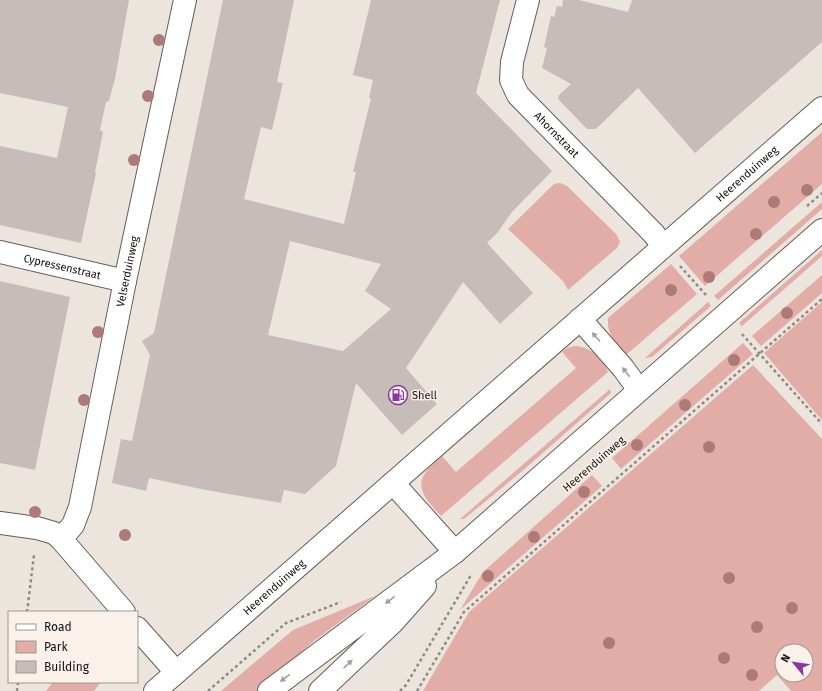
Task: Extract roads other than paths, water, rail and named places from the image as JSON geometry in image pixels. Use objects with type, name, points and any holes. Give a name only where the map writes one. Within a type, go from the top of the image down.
[{"type":"street","name":"Velserduinweg","points":[[61,540],[73,525],[80,507],[125,281],[185,0]]},
{"type":"street","name":"Ahornstraat","points":[[528,0],[512,62],[511,80],[518,95],[654,234],[663,246]]},
{"type":"street","name":"Heerenduinweg","points":[[155,691],[822,108]]},
{"type":"street","points":[[269,691],[455,552],[723,315],[822,230]]},
{"type":"street","name":"Cypressenstraat","points":[[0,252],[125,281]]},
{"type":"street","points":[[580,319],[639,390]]},
{"type":"street","points":[[393,483],[455,552]]},
{"type":"street","points":[[0,523],[37,528],[54,533],[123,611]]},
{"type":"street","points":[[320,691],[393,622],[455,552]]},
{"type":"street","points":[[138,629],[176,672]]},
{"type":"place","name":"Shell","points":[[398,395]]}]
